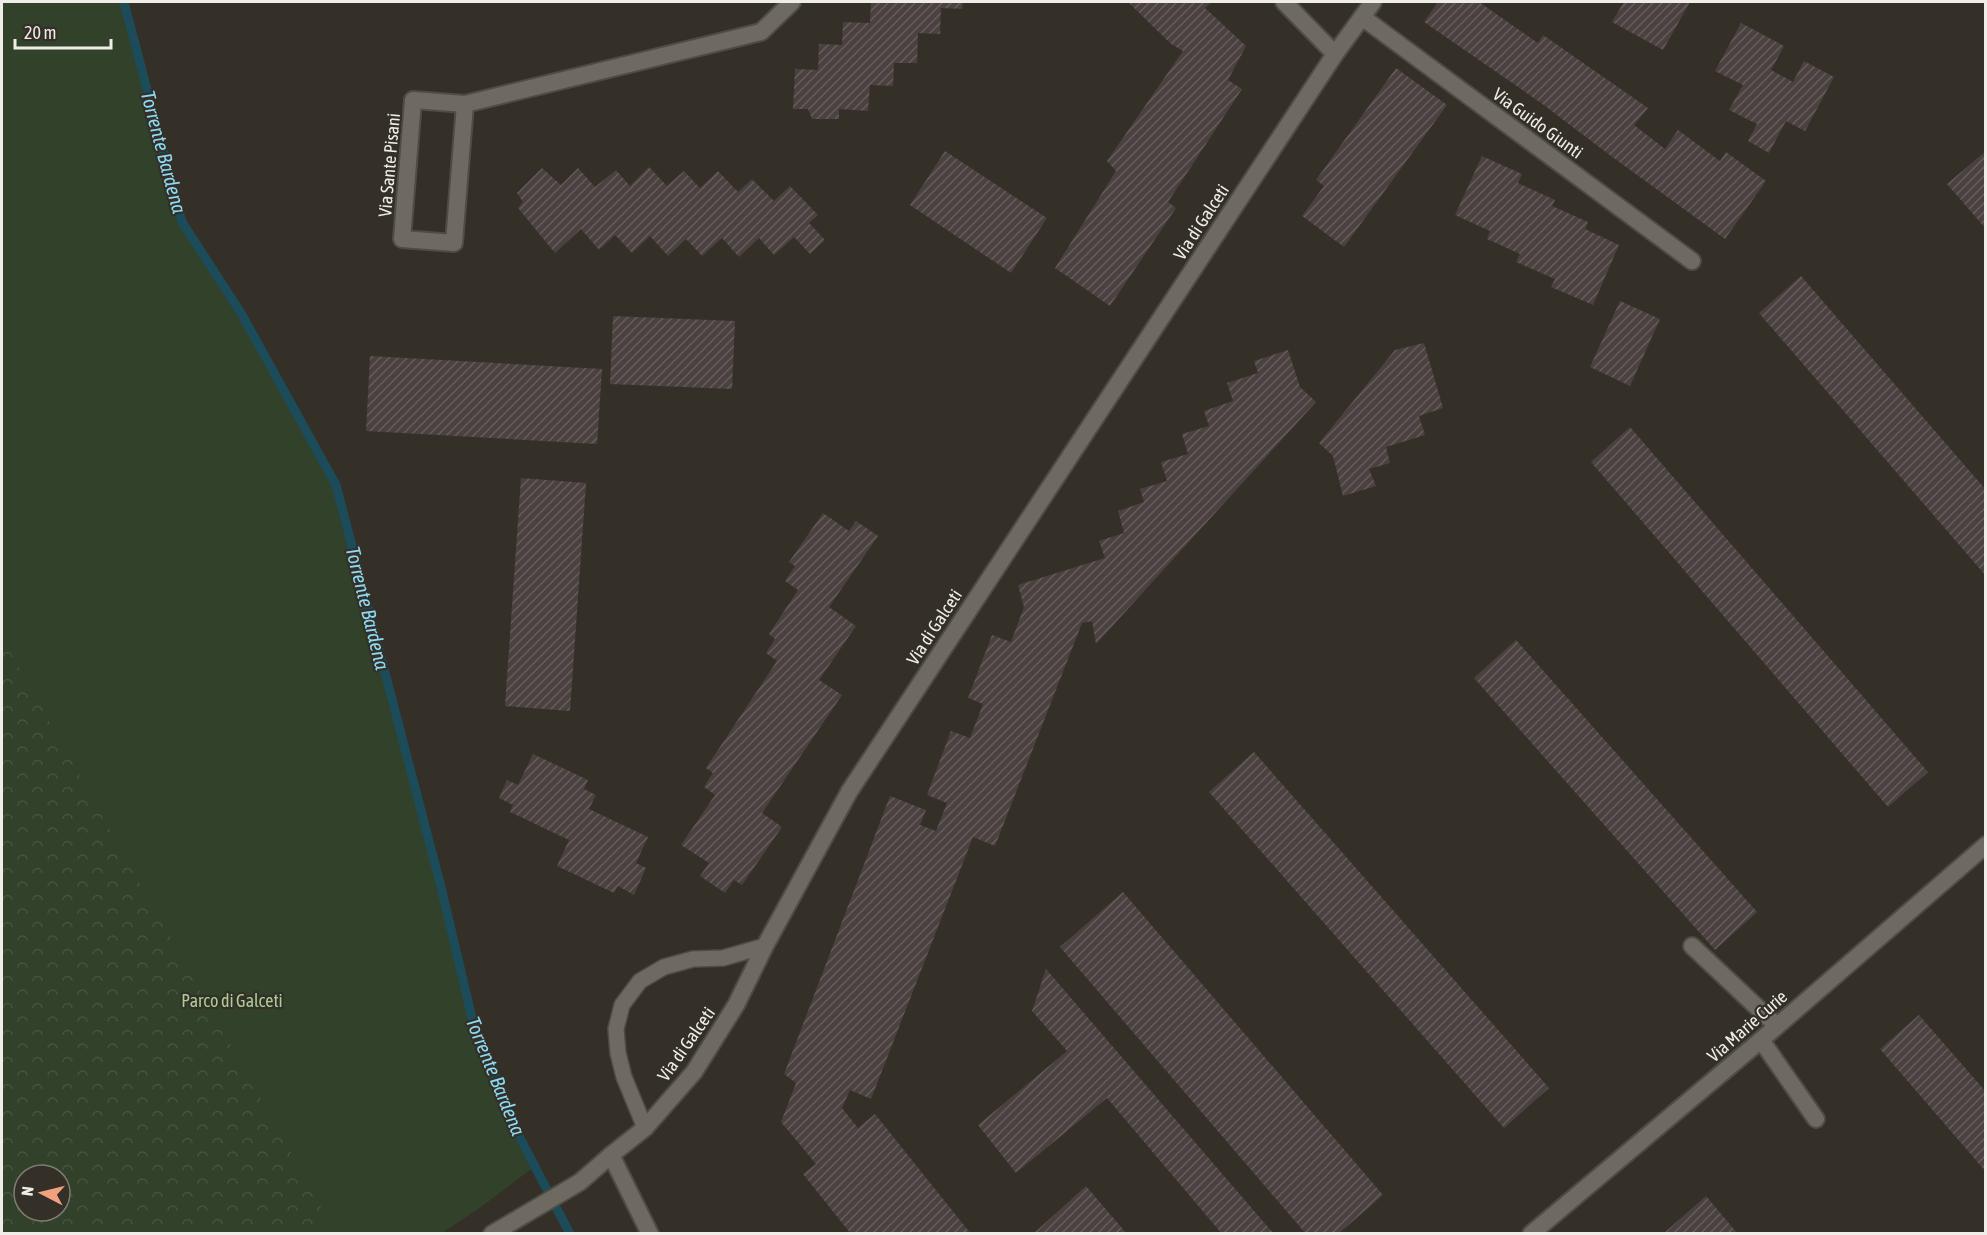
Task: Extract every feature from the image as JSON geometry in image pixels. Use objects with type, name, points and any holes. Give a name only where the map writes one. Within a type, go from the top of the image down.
[{"type":"street","name":"Via Sante Pisani","points":[[465,104],[454,243],[402,239],[413,100],[465,104],[761,32],[792,2]]},
{"type":"street","points":[[1284,2],[1335,54]]},
{"type":"street","name":"Via di Galceti","points":[[492,1233],[580,1182],[645,1128],[694,1071],[736,1005],[765,946],[849,792],[1335,54],[1373,2]]},
{"type":"street","name":"Via Guido Giunti","points":[[1362,17],[1692,261]]},
{"type":"street","name":"Via Marie Curie","points":[[1531,1233],[1761,1040],[1986,845]]},
{"type":"street","points":[[1692,946],[1777,1026]]},
{"type":"street","points":[[1761,1040],[1816,1119]]},
{"type":"street","points":[[611,1155],[650,1233]]},
{"type":"lane","points":[[645,1128],[624,1077],[618,1053],[616,1029],[622,1005],[640,981],[664,967],[693,959],[723,958],[765,946]]},
{"type":"green space","name":"Parco di Galceti","points":[[2,2],[124,2],[182,222],[241,313],[336,485],[441,887],[472,1018],[518,1134],[534,1167],[442,1233],[54,1233],[57,1223],[72,1223],[72,1163],[17,1163],[2,1135]]},
{"type":"green space","points":[[2,637],[336,1233],[2,1233]]},
{"type":"building","points":[[871,2],[963,2],[962,9],[941,8],[940,34],[918,33],[917,63],[894,63],[893,86],[870,85],[868,111],[839,109],[839,119],[812,119],[808,109],[793,109],[795,69],[818,70],[819,44],[842,45],[843,22],[870,23]]},
{"type":"building","points":[[1128,2],[1212,2],[1205,8],[1246,46],[1228,80],[1242,89],[1168,202],[1176,208],[1110,306],[1055,268],[1116,171],[1107,161],[1183,51],[1171,44]]},
{"type":"building","points":[[1438,2],[1479,2],[1538,43],[1543,35],[1648,108],[1634,125],[1665,149],[1678,130],[1720,161],[1726,152],[1766,181],[1725,239],[1541,103],[1424,22]]},
{"type":"building","points":[[1624,2],[1690,2],[1663,50],[1612,22]]},
{"type":"building","points":[[1741,23],[1784,46],[1771,70],[1793,82],[1804,61],[1834,77],[1805,131],[1786,121],[1769,153],[1748,141],[1757,124],[1729,110],[1743,85],[1715,71]]},
{"type":"building","points":[[1396,68],[1447,105],[1344,247],[1302,216],[1324,186],[1316,180]]},
{"type":"building","points":[[945,151],[1047,218],[1011,273],[910,205]]},
{"type":"building","points":[[1986,151],[1986,229],[1947,184]]},
{"type":"building","points":[[1482,156],[1522,174],[1518,183],[1555,200],[1552,206],[1588,222],[1585,229],[1619,245],[1593,305],[1551,287],[1555,279],[1516,262],[1520,254],[1487,239],[1490,231],[1455,215]]},
{"type":"building","points":[[649,167],[667,186],[684,171],[700,188],[718,171],[738,192],[752,179],[774,201],[790,186],[818,215],[809,223],[825,240],[810,254],[794,237],[774,255],[759,238],[739,257],[722,238],[702,256],[686,239],[668,256],[650,236],[632,253],[615,235],[599,250],[581,229],[555,253],[518,208],[523,202],[517,193],[542,168],[561,185],[578,168],[595,187],[616,170],[630,186]]},
{"type":"building","points":[[1801,276],[1986,490],[1986,576],[1759,313]]},
{"type":"building","points":[[1620,301],[1660,319],[1630,386],[1590,367]]},
{"type":"building","points":[[613,316],[735,321],[732,389],[610,384]]},
{"type":"building","points":[[1424,343],[1443,408],[1419,416],[1425,435],[1386,447],[1390,463],[1369,469],[1376,486],[1343,496],[1333,456],[1319,443],[1395,350]]},
{"type":"building","points":[[1288,350],[1300,387],[1316,402],[1096,644],[1092,621],[1082,623],[995,846],[973,837],[871,1099],[850,1090],[842,1108],[858,1128],[875,1114],[971,1234],[851,1234],[803,1174],[816,1164],[781,1122],[796,1083],[784,1074],[890,796],[926,810],[920,825],[936,831],[947,803],[927,795],[951,731],[970,738],[983,704],[968,698],[992,635],[1011,642],[1024,607],[1018,585],[1105,558],[1099,541],[1124,533],[1118,511],[1144,502],[1140,489],[1167,481],[1161,462],[1188,454],[1182,434],[1209,426],[1204,411],[1233,401],[1227,383],[1258,373],[1254,361]]},
{"type":"building","points":[[370,356],[602,369],[597,444],[366,431]]},
{"type":"building","points":[[1630,427],[1928,772],[1888,807],[1591,462]]},
{"type":"building","points":[[521,478],[586,483],[570,711],[505,706]]},
{"type":"building","points":[[823,513],[849,531],[856,521],[878,536],[829,607],[856,626],[819,680],[842,695],[762,813],[782,827],[742,885],[734,880],[725,893],[700,876],[709,863],[681,845],[715,795],[704,787],[713,773],[706,768],[777,661],[766,653],[775,639],[769,634],[798,590],[785,581],[795,566],[789,562]]},
{"type":"building","points":[[1516,640],[1757,912],[1715,950],[1474,678]]},
{"type":"building","points":[[1254,752],[1549,1088],[1504,1128],[1209,792]]},
{"type":"building","points":[[533,754],[588,780],[584,789],[596,795],[589,809],[648,837],[636,863],[646,868],[634,895],[618,886],[614,893],[557,866],[569,840],[510,812],[513,805],[499,798],[507,780],[518,785]]},
{"type":"building","points":[[1123,892],[1383,1195],[1338,1234],[1306,1234],[1060,947]]},
{"type":"building","points":[[1046,969],[1274,1234],[1222,1234],[1107,1098],[1016,1173],[978,1125],[1067,1051],[1032,1011]]},
{"type":"building","points":[[1919,1015],[1986,1092],[1986,1172],[1880,1049]]},
{"type":"building","points":[[1086,1186],[1127,1234],[1033,1234]]},
{"type":"building","points":[[1706,1196],[1738,1234],[1663,1234]]},
{"type":"waterway","name":"Torrente Bardena","points":[[124,2],[182,222],[241,313],[336,485],[441,887],[472,1018],[518,1134],[570,1234]]}]
